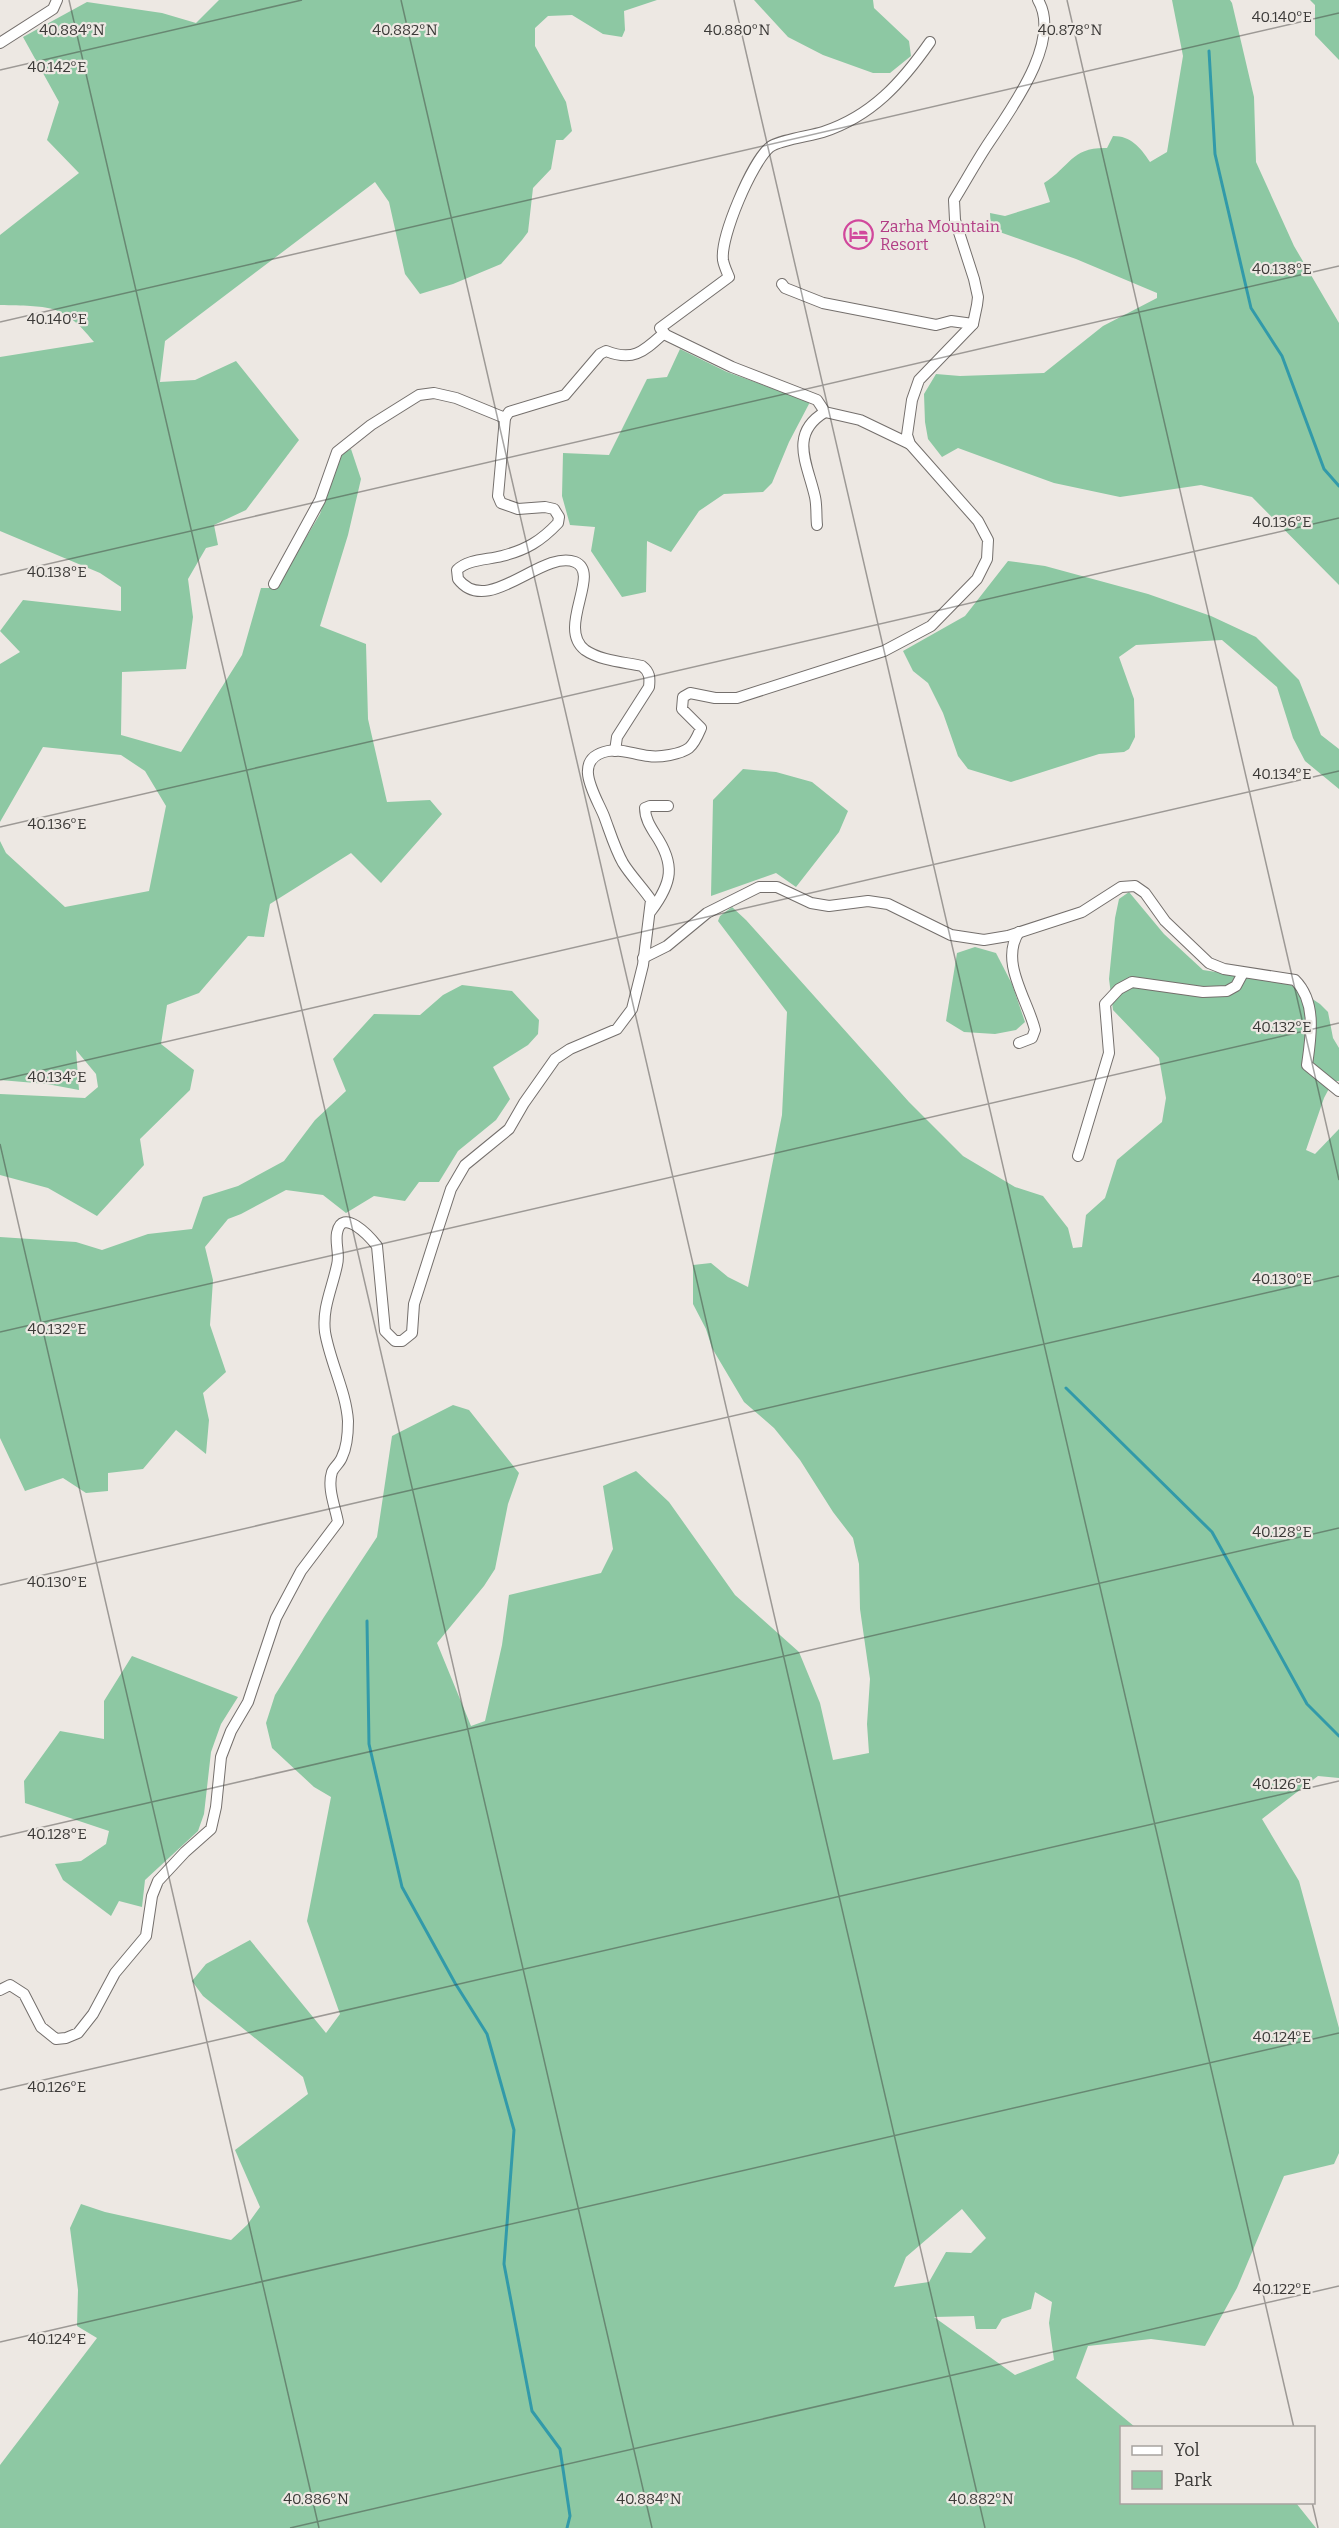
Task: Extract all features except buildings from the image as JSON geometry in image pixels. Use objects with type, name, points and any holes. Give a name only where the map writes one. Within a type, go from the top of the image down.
[{"type":"street","points":[[0,43],[53,9],[57,0]]},
{"type":"street","points":[[909,444],[907,435],[912,400],[919,380],[973,324],[978,297],[955,220],[954,200],[1027,83],[1041,46],[1045,21],[1038,0]]},
{"type":"street","points":[[825,412],[817,400],[732,367],[664,333],[660,328],[729,277],[723,259],[725,241],[748,177],[772,145],[825,131],[869,109],[896,87],[930,42]]},
{"type":"street","points":[[782,284],[785,288],[824,303],[936,325],[951,321],[973,324]]},
{"type":"street","points":[[615,751],[617,737],[649,687],[650,677],[647,669],[642,666],[604,659],[584,649],[576,633],[575,615],[586,576],[582,567],[575,562],[563,560],[542,566],[513,584],[490,590],[468,588],[458,579],[457,570],[463,564],[504,556],[540,541],[558,523],[559,517],[554,509],[518,508],[501,503],[498,496],[505,418],[509,412],[565,395],[600,354],[606,351],[622,357],[634,355],[647,348],[664,333]]},
{"type":"street","points":[[274,584],[320,500],[337,452],[371,425],[419,395],[434,393],[456,398],[505,418]]},
{"type":"street","points":[[0,1990],[10,1985],[24,1994],[41,2027],[56,2039],[78,2033],[93,2014],[116,1973],[146,1936],[152,1896],[158,1881],[185,1852],[212,1829],[221,1757],[231,1731],[249,1702],[276,1618],[301,1571],[338,1522],[330,1485],[333,1471],[343,1456],[348,1434],[348,1418],[326,1335],[324,1311],[337,1265],[337,1233],[340,1226],[347,1222],[354,1223],[377,1246],[385,1331],[395,1341],[402,1341],[412,1333],[414,1304],[451,1190],[465,1165],[509,1129],[555,1059],[570,1049],[617,1029],[632,1009],[644,958],[651,900],[624,864],[602,810],[593,796],[587,775],[589,765],[599,754],[615,751],[651,757],[689,748],[698,737],[701,728],[682,709],[683,697],[690,693],[715,698],[737,698],[884,651],[931,626],[977,579],[987,558],[988,540],[978,521],[909,444],[860,420],[825,412],[814,418],[802,446],[816,499],[817,525]]},
{"type":"street","points":[[651,912],[668,885],[669,862],[645,815],[645,808],[668,807]]},
{"type":"street","points":[[644,958],[667,946],[707,913],[759,886],[777,887],[811,903],[829,906],[868,901],[888,904],[951,935],[984,940],[1019,932],[1082,912],[1121,887],[1135,886],[1145,893],[1165,921],[1209,963],[1243,973],[1295,980],[1303,988],[1307,999],[1312,1036],[1307,1065],[1339,1091]]},
{"type":"street","points":[[1019,932],[1012,942],[1011,958],[1035,1030],[1032,1038],[1019,1044]]},
{"type":"street","points":[[1078,1156],[1109,1053],[1105,1004],[1119,989],[1132,982],[1203,992],[1227,991],[1236,986],[1243,973]]},
{"type":"green space","points":[[219,0],[657,0],[624,11],[625,30],[622,37],[603,34],[572,15],[548,16],[535,28],[535,46],[566,102],[572,131],[563,140],[556,140],[551,169],[533,188],[528,232],[501,264],[453,284],[420,294],[405,274],[389,202],[375,182],[165,341],[160,382],[195,380],[236,361],[299,440],[246,510],[214,525],[218,545],[206,548],[188,579],[193,617],[186,669],[122,672],[121,735],[181,752],[242,655],[261,588],[276,588],[320,514],[340,455],[351,449],[361,479],[348,535],[320,626],[366,644],[368,719],[387,802],[430,800],[442,814],[381,883],[351,853],[270,904],[264,937],[248,936],[199,993],[167,1005],[161,1044],[194,1070],[190,1090],[140,1139],[144,1165],[97,1216],[48,1188],[0,1175],[0,1094],[85,1098],[98,1087],[96,1074],[76,1050],[79,1090],[47,1084],[0,1080],[0,841],[6,853],[65,907],[149,891],[166,806],[145,771],[121,755],[43,747],[0,822],[0,664],[20,652],[0,631],[23,600],[121,611],[121,587],[100,573],[0,531],[0,357],[94,342],[73,320],[53,309],[0,305],[0,235],[79,173],[47,140],[59,102],[23,37],[87,2],[162,13],[196,23]]},
{"type":"green space","points":[[754,0],[873,0],[874,8],[909,41],[911,56],[890,73],[873,73],[823,55],[788,37]]},
{"type":"green space","points":[[1172,0],[1230,0],[1232,3],[1254,97],[1256,162],[1294,246],[1339,323],[1339,585],[1252,497],[1201,485],[1120,497],[1054,483],[958,448],[942,457],[928,439],[924,394],[936,374],[960,376],[1044,373],[1103,326],[1157,298],[1157,293],[1076,259],[991,229],[990,213],[1005,216],[1050,202],[1044,183],[1078,154],[1107,148],[1113,136],[1130,140],[1150,162],[1167,152],[1183,56]]},
{"type":"green space","points":[[1310,0],[1339,0],[1339,60],[1315,35],[1315,5]]},
{"type":"green space","points":[[680,349],[727,372],[810,402],[789,442],[772,483],[763,492],[724,494],[699,511],[671,552],[647,541],[646,592],[622,597],[591,551],[595,527],[570,525],[562,496],[563,453],[609,455],[647,379],[667,377]]},
{"type":"green space","points":[[1008,561],[1045,566],[1148,594],[1211,616],[1256,637],[1299,680],[1321,735],[1339,749],[1339,789],[1305,761],[1293,738],[1277,687],[1222,640],[1136,645],[1119,657],[1134,699],[1135,737],[1129,749],[1124,752],[1099,754],[1011,782],[968,769],[958,756],[943,713],[928,683],[913,671],[903,651],[965,616]]},
{"type":"green space","points":[[743,769],[776,772],[812,782],[848,811],[839,832],[796,887],[776,873],[711,896],[713,800]]},
{"type":"green space","points":[[1129,892],[1164,934],[1203,970],[1288,983],[1328,1012],[1333,1038],[1339,1048],[1339,1081],[1333,1081],[1324,1098],[1306,1150],[1315,1154],[1339,1129],[1339,1778],[1318,1776],[1262,1819],[1299,1881],[1339,2028],[1339,2153],[1334,2164],[1284,2176],[1237,2288],[1205,2346],[1151,2339],[1088,2346],[1076,2378],[1134,2426],[1120,2426],[1120,2504],[1297,2504],[1316,2528],[0,2528],[0,2465],[97,2338],[77,2326],[78,2290],[70,2228],[81,2204],[105,2212],[231,2240],[247,2225],[260,2207],[235,2150],[308,2094],[303,2077],[203,1996],[192,1981],[206,1964],[250,1940],[326,2033],[340,2014],[307,1921],[331,1797],[314,1787],[272,1748],[266,1723],[275,1695],[377,1537],[392,1436],[453,1405],[469,1410],[519,1473],[508,1504],[495,1569],[484,1586],[437,1643],[471,1726],[485,1721],[502,1645],[509,1595],[601,1573],[613,1549],[603,1486],[636,1471],[669,1502],[735,1595],[799,1652],[820,1703],[833,1760],[869,1753],[867,1724],[870,1679],[860,1609],[859,1564],[853,1538],[833,1512],[800,1460],[774,1428],[744,1402],[712,1348],[706,1329],[693,1304],[693,1265],[711,1263],[728,1277],[748,1287],[782,1115],[787,1012],[718,921],[720,916],[732,907],[746,920],[909,1102],[963,1156],[1015,1187],[1043,1196],[1068,1228],[1073,1248],[1082,1247],[1086,1215],[1105,1198],[1117,1160],[1162,1122],[1166,1098],[1159,1058],[1113,1010],[1109,979],[1119,899]],"holes":[[[962,2209],[986,2238],[971,2253],[946,2252],[929,2282],[894,2287],[906,2257]],[[1035,2292],[1052,2302],[1049,2323],[1054,2360],[1015,2375],[934,2317],[974,2316],[976,2329],[996,2329],[1002,2319],[1031,2309]]]},
{"type":"green space","points":[[975,947],[996,953],[1012,984],[1025,1022],[1016,1030],[995,1034],[964,1032],[946,1021],[957,953]]},
{"type":"green space","points":[[462,985],[512,991],[539,1020],[538,1034],[528,1045],[493,1067],[510,1099],[496,1120],[458,1151],[439,1182],[419,1182],[405,1201],[374,1196],[346,1213],[323,1195],[286,1190],[228,1219],[205,1247],[213,1280],[210,1325],[226,1372],[203,1393],[209,1420],[206,1454],[176,1430],[143,1469],[108,1473],[108,1491],[86,1493],[63,1478],[25,1491],[0,1438],[0,1237],[76,1242],[102,1250],[148,1234],[192,1229],[203,1197],[238,1186],[284,1161],[315,1120],[346,1091],[333,1059],[374,1014],[420,1015],[443,995]]},
{"type":"green space","points":[[132,1656],[238,1697],[221,1724],[211,1752],[204,1814],[198,1831],[145,1880],[142,1907],[119,1901],[111,1916],[63,1880],[55,1864],[81,1861],[106,1844],[109,1831],[25,1803],[24,1781],[60,1731],[104,1739],[104,1701]]},
{"type":"waterway","points":[[1209,51],[1215,154],[1251,308],[1282,356],[1324,469],[1339,486]]},
{"type":"waterway","points":[[1066,1388],[1212,1532],[1307,1704],[1339,1736]]},
{"type":"waterway","points":[[367,1621],[369,1744],[402,1887],[455,1983],[487,2034],[514,2130],[504,2264],[532,2411],[560,2449],[570,2516],[567,2528]]},
{"type":"place","name":"Zarha Mountain Resort","points":[[859,235]]}]
